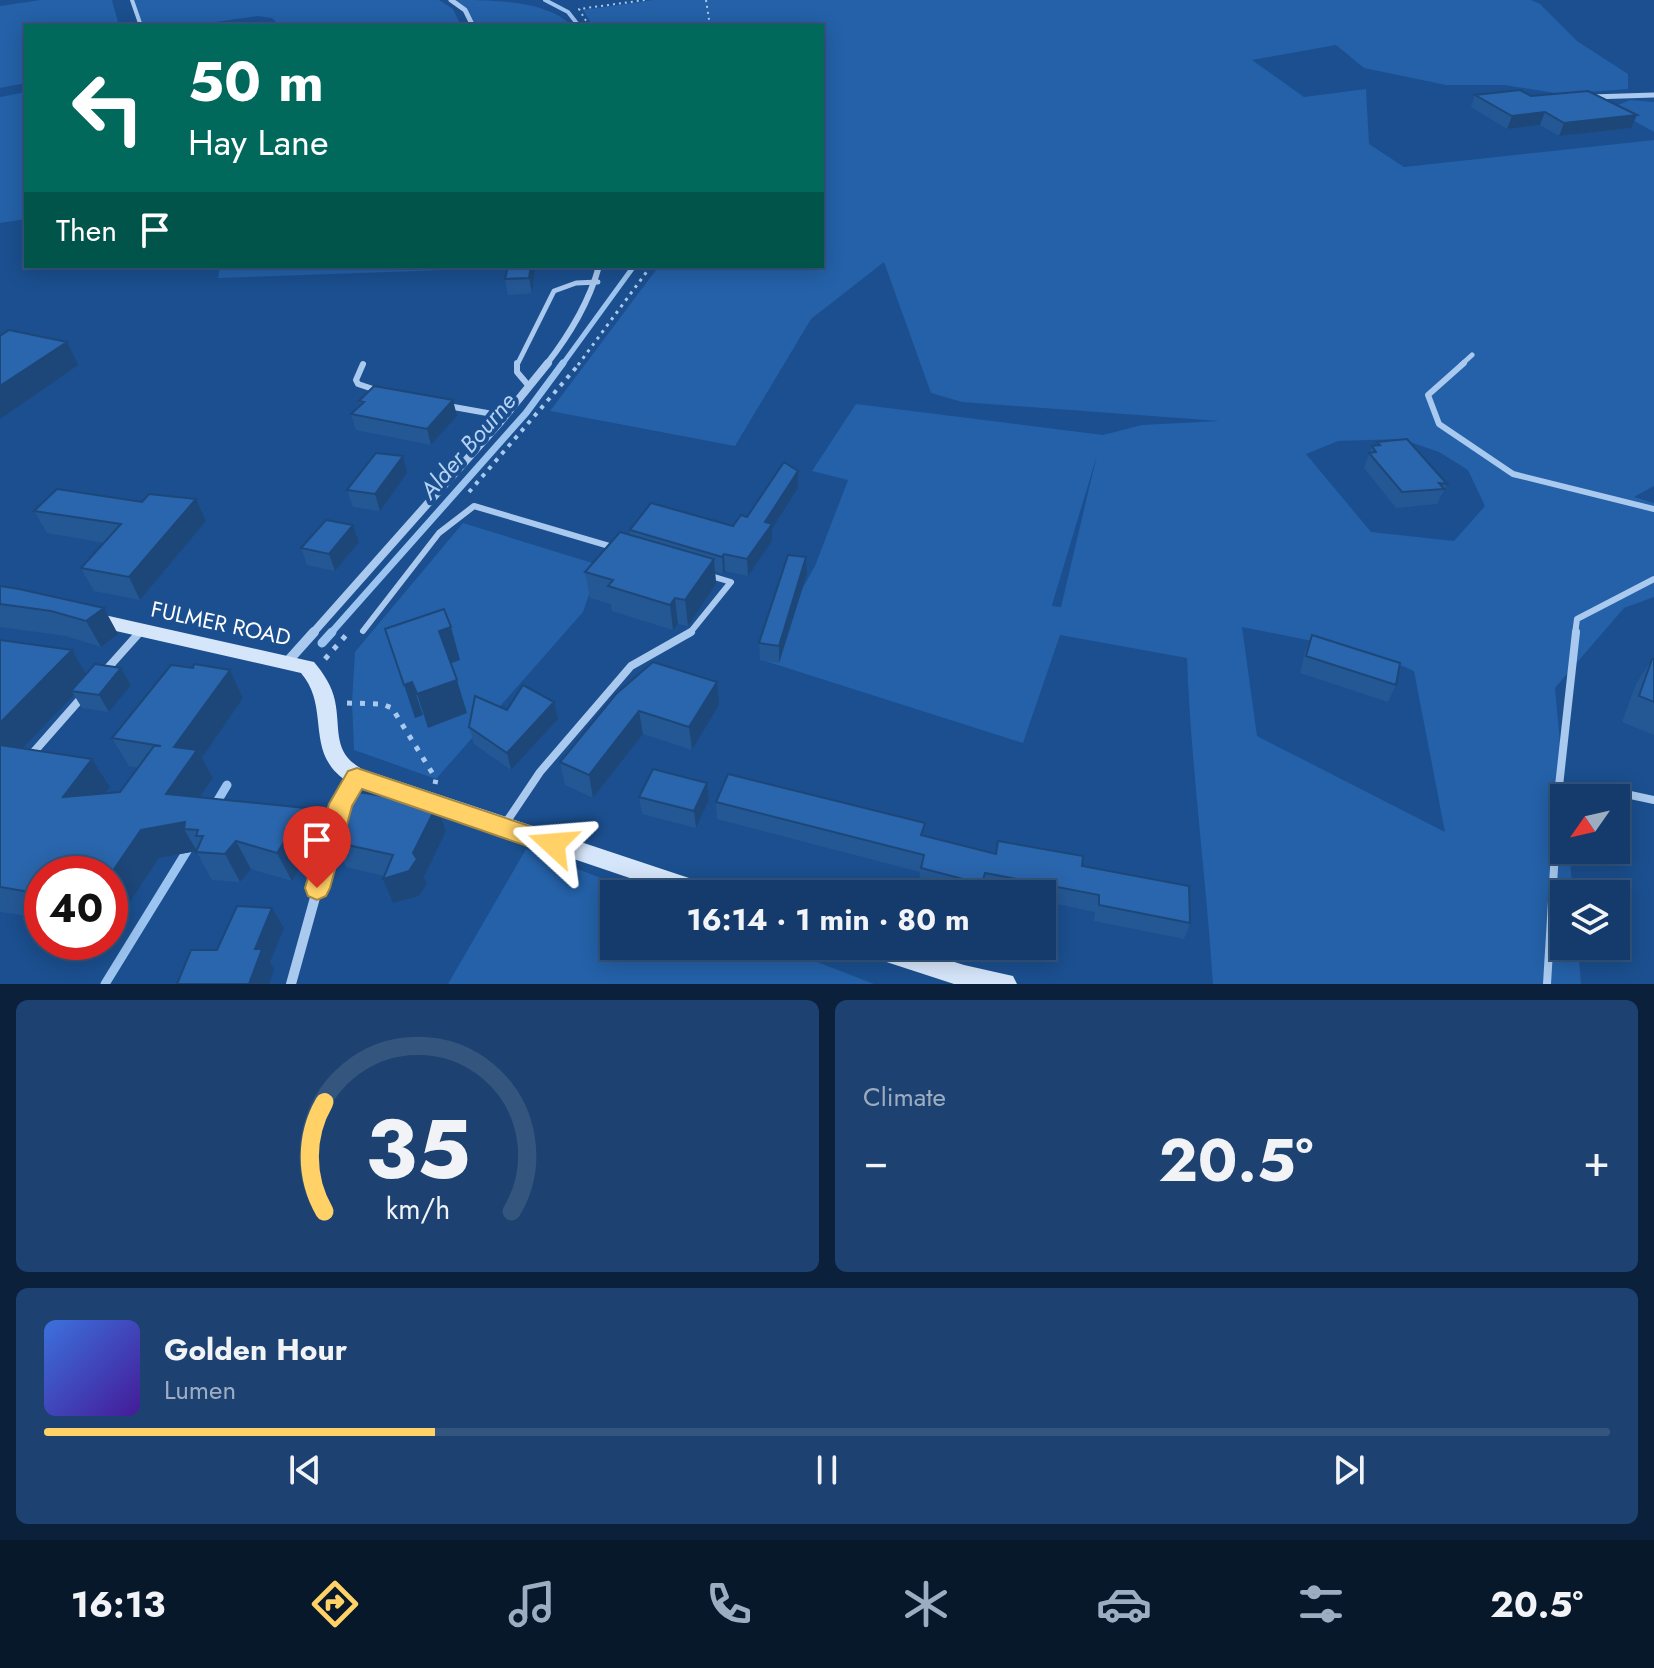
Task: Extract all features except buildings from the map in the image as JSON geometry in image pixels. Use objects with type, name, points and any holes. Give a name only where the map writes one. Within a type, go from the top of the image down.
[{"type":"street","points":[[451,0],[465,10],[472,24]]},
{"type":"street","points":[[1581,97],[1654,95]]},
{"type":"street","points":[[288,661],[504,416],[573,328],[598,282],[599,268]]},
{"type":"street","name":"FULMER ROAD","points":[[70,614],[288,661],[313,673]]},
{"type":"street","points":[[313,673],[325,691],[332,751],[338,764],[357,777],[664,880]]},
{"type":"street","points":[[291,984],[341,804],[357,777]]},
{"type":"street","points":[[914,960],[964,976],[1005,984]]},
{"type":"lane","points":[[132,0],[140,24]]},
{"type":"lane","points":[[528,385],[517,372],[517,361],[554,291],[562,286],[598,282]]},
{"type":"lane","points":[[1472,355],[1428,395],[1439,424],[1513,474],[1654,509]]},
{"type":"lane","points":[[363,364],[356,380],[358,384],[391,394]]},
{"type":"lane","points":[[434,403],[504,416]]},
{"type":"lane","points":[[363,631],[439,533],[474,506],[625,551]]},
{"type":"lane","points":[[503,827],[534,779],[631,666],[687,636],[731,582],[701,573]]},
{"type":"lane","points":[[1559,784],[1577,619],[1654,579]]},
{"type":"lane","points":[[100,677],[141,631]]},
{"type":"lane","points":[[27,759],[89,689]]},
{"type":"lane","points":[[1630,795],[1654,800]]},
{"type":"lane","points":[[1547,984],[1554,864]]},
{"type":"path","points":[[588,24],[579,9],[645,0]]},
{"type":"path","points":[[706,0],[710,24]]},
{"type":"path","points":[[467,494],[584,360],[650,268]]},
{"type":"path","points":[[313,673],[353,627]]},
{"type":"path","points":[[327,706],[352,702],[382,704],[392,708],[436,779],[430,802]]},
{"type":"shaded area","points":[[40,0],[112,0],[118,24],[24,24],[24,83],[0,88],[0,6]]},
{"type":"shaded area","points":[[130,0],[439,0],[453,9],[460,24],[278,24],[272,18],[257,16],[201,24],[143,24]]},
{"type":"shaded area","points":[[452,0],[501,1],[534,6],[570,24],[476,24],[470,14]]},
{"type":"shaded area","points":[[653,0],[1531,0],[1540,4],[1577,41],[1628,74],[1628,89],[1561,94],[1505,85],[1446,85],[1364,68],[1336,45],[1252,60],[1304,97],[1366,89],[1369,144],[1404,167],[1654,140],[1654,486],[1634,497],[1654,503],[1654,597],[1624,608],[1555,688],[1564,784],[1550,784],[1550,864],[1570,864],[1572,880],[1550,880],[1550,960],[1579,960],[1581,984],[1213,984],[1187,658],[1060,635],[1023,743],[762,660],[815,566],[848,480],[812,471],[856,404],[1103,435],[1142,425],[1219,421],[962,402],[931,393],[884,262],[811,319],[735,446],[550,411],[657,268],[824,268],[824,24],[592,24],[583,10]],"holes":[[[1401,439],[1439,452],[1468,470],[1485,506],[1454,541],[1371,532],[1306,454],[1338,441]],[[1097,455],[1061,607],[1052,606]],[[1242,627],[1372,653],[1414,671],[1445,832],[1257,736]]]},
{"type":"shaded area","points":[[24,92],[24,219],[0,223],[0,97]]},
{"type":"shaded area","points":[[1630,100],[1654,102],[1654,132],[1611,108]]},
{"type":"shaded area","points":[[220,268],[504,268],[218,278]]},
{"type":"shaded area","points":[[463,523],[599,565],[583,612],[436,779],[354,750],[352,702],[355,652]]},
{"type":"shaded area","points":[[526,849],[606,880],[600,880],[600,960],[812,960],[874,984],[448,984]]},
{"type":"waterway","name":"Alder Bourne","points":[[545,0],[568,12],[577,24]]},
{"type":"waterway","name":"Alder Bourne","points":[[562,365],[633,268]]},
{"type":"waterway","name":"Alder Bourne","points":[[330,634],[526,413],[563,363]]},
{"type":"waterway","name":"Alder Bourne","points":[[322,643],[332,632]]},
{"type":"waterway","name":"Alder Bourne","points":[[215,805],[227,785]]},
{"type":"waterway","name":"Alder Bourne","points":[[105,984],[190,846]]},
{"type":"route","points":[[317,888],[341,804],[357,777],[553,844]]}]
